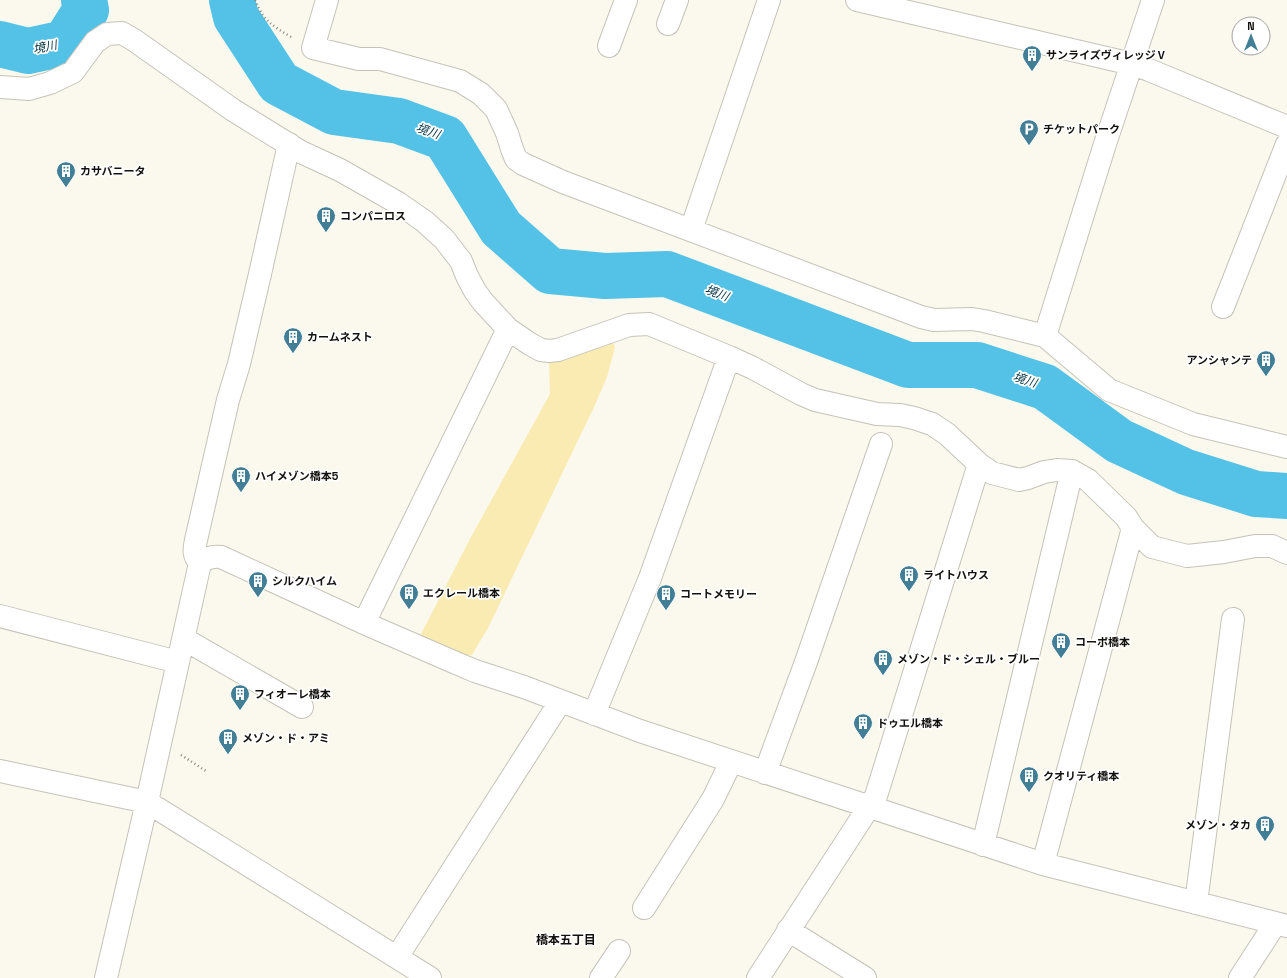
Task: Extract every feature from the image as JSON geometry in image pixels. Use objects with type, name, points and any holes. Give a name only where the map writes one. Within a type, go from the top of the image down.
[{"type":"street","points":[[327,0],[313,48],[359,59],[380,59],[460,81],[481,94],[496,109],[507,133],[516,159],[523,164],[563,182],[920,317],[934,320],[972,319],[1045,336],[1109,390],[1193,424],[1287,446]]},
{"type":"street","points":[[610,46],[626,0]]},
{"type":"street","points":[[668,24],[677,0]]},
{"type":"street","points":[[691,230],[769,0]]},
{"type":"street","points":[[857,0],[1132,64],[1287,127]]},
{"type":"street","points":[[1045,336],[1153,0]]},
{"type":"street","points":[[0,86],[29,89],[50,84],[73,72],[95,42],[107,34],[122,34],[134,40],[233,110],[301,152],[340,170],[405,208],[424,221],[444,239],[461,260],[475,292],[483,302],[508,329],[541,350],[558,350],[629,325],[649,324],[729,357],[815,400],[877,414],[900,415],[932,424],[947,434],[979,464],[992,473],[1019,480],[1044,472],[1057,470],[1072,471],[1088,480],[1126,517],[1133,528],[1152,547],[1187,556],[1261,546],[1272,546],[1287,553]]},
{"type":"street","points":[[200,563],[196,558],[194,551],[196,540],[228,400],[239,364],[289,144]]},
{"type":"street","points":[[1223,307],[1287,144]]},
{"type":"street","points":[[364,623],[508,329]]},
{"type":"street","points":[[594,714],[650,578],[729,357]]},
{"type":"street","points":[[765,773],[881,444]]},
{"type":"street","points":[[758,978],[876,796],[979,464]]},
{"type":"street","points":[[983,845],[1072,471]]},
{"type":"street","points":[[1043,864],[1133,528]]},
{"type":"street","points":[[106,978],[200,563],[206,558],[213,556],[221,557],[364,623],[474,671],[524,687],[560,702],[640,731],[1043,864],[1281,925],[1240,978]]},
{"type":"street","points":[[0,616],[178,662]]},
{"type":"street","points":[[1196,903],[1233,618]]},
{"type":"street","points":[[184,639],[302,707]]},
{"type":"street","points":[[397,957],[560,702]]},
{"type":"street","points":[[644,908],[713,799],[731,762]]},
{"type":"street","points":[[0,771],[147,802],[430,978]]},
{"type":"street","points":[[788,930],[865,978]]},
{"type":"street","points":[[601,978],[619,951]]},
{"type":"path","points":[[255,0],[259,10],[268,22],[296,40],[313,48]]},
{"type":"path","points":[[192,762],[206,771]]},
{"type":"shaded area","points":[[611,338],[615,347],[607,377],[594,407],[488,628],[472,655],[462,656],[419,638],[471,537],[550,394],[549,362]]},
{"type":"waterway","name":"境川","points":[[0,44],[28,51],[65,43],[86,10],[84,0]]},
{"type":"waterway","name":"境川","points":[[232,0],[236,17],[279,83],[334,112],[399,121],[445,138],[501,228],[550,271],[605,276],[667,274],[908,365],[977,365],[1045,387],[1119,441],[1186,472],[1256,494],[1287,496]]},
{"type":"place","name":"サンライズヴィレッジⅤ","points":[[1032,72]]},
{"type":"place","name":"チケットパーク","points":[[1029,146]]},
{"type":"place","name":"カサバニータ","points":[[66,188]]},
{"type":"place","name":"コンパニロス","points":[[326,233]]},
{"type":"place","name":"カームネスト","points":[[293,354]]},
{"type":"place","name":"アンシャンテ","points":[[1266,377]]},
{"type":"place","name":"ハイメゾン橋本5","points":[[241,493]]},
{"type":"place","name":"ライトハウス","points":[[909,592]]},
{"type":"place","name":"シルクハイム","points":[[258,598]]},
{"type":"place","name":"エクレール橋本","points":[[409,610]]},
{"type":"place","name":"コートメモリー","points":[[666,611]]},
{"type":"place","name":"コーポ橋本","points":[[1061,659]]},
{"type":"place","name":"メゾン・ド・シェル・ブルー","points":[[883,676]]},
{"type":"place","name":"フィオーレ橋本","points":[[240,711]]},
{"type":"place","name":"ドゥエル橋本","points":[[863,740]]},
{"type":"place","name":"メゾン・ド・アミ","points":[[228,755]]},
{"type":"place","name":"クオリティ橋本","points":[[1029,793]]},
{"type":"place","name":"メゾン・タカ","points":[[1265,842]]},
{"type":"district","name":"橋本五丁目","points":[[566,940]]}]
